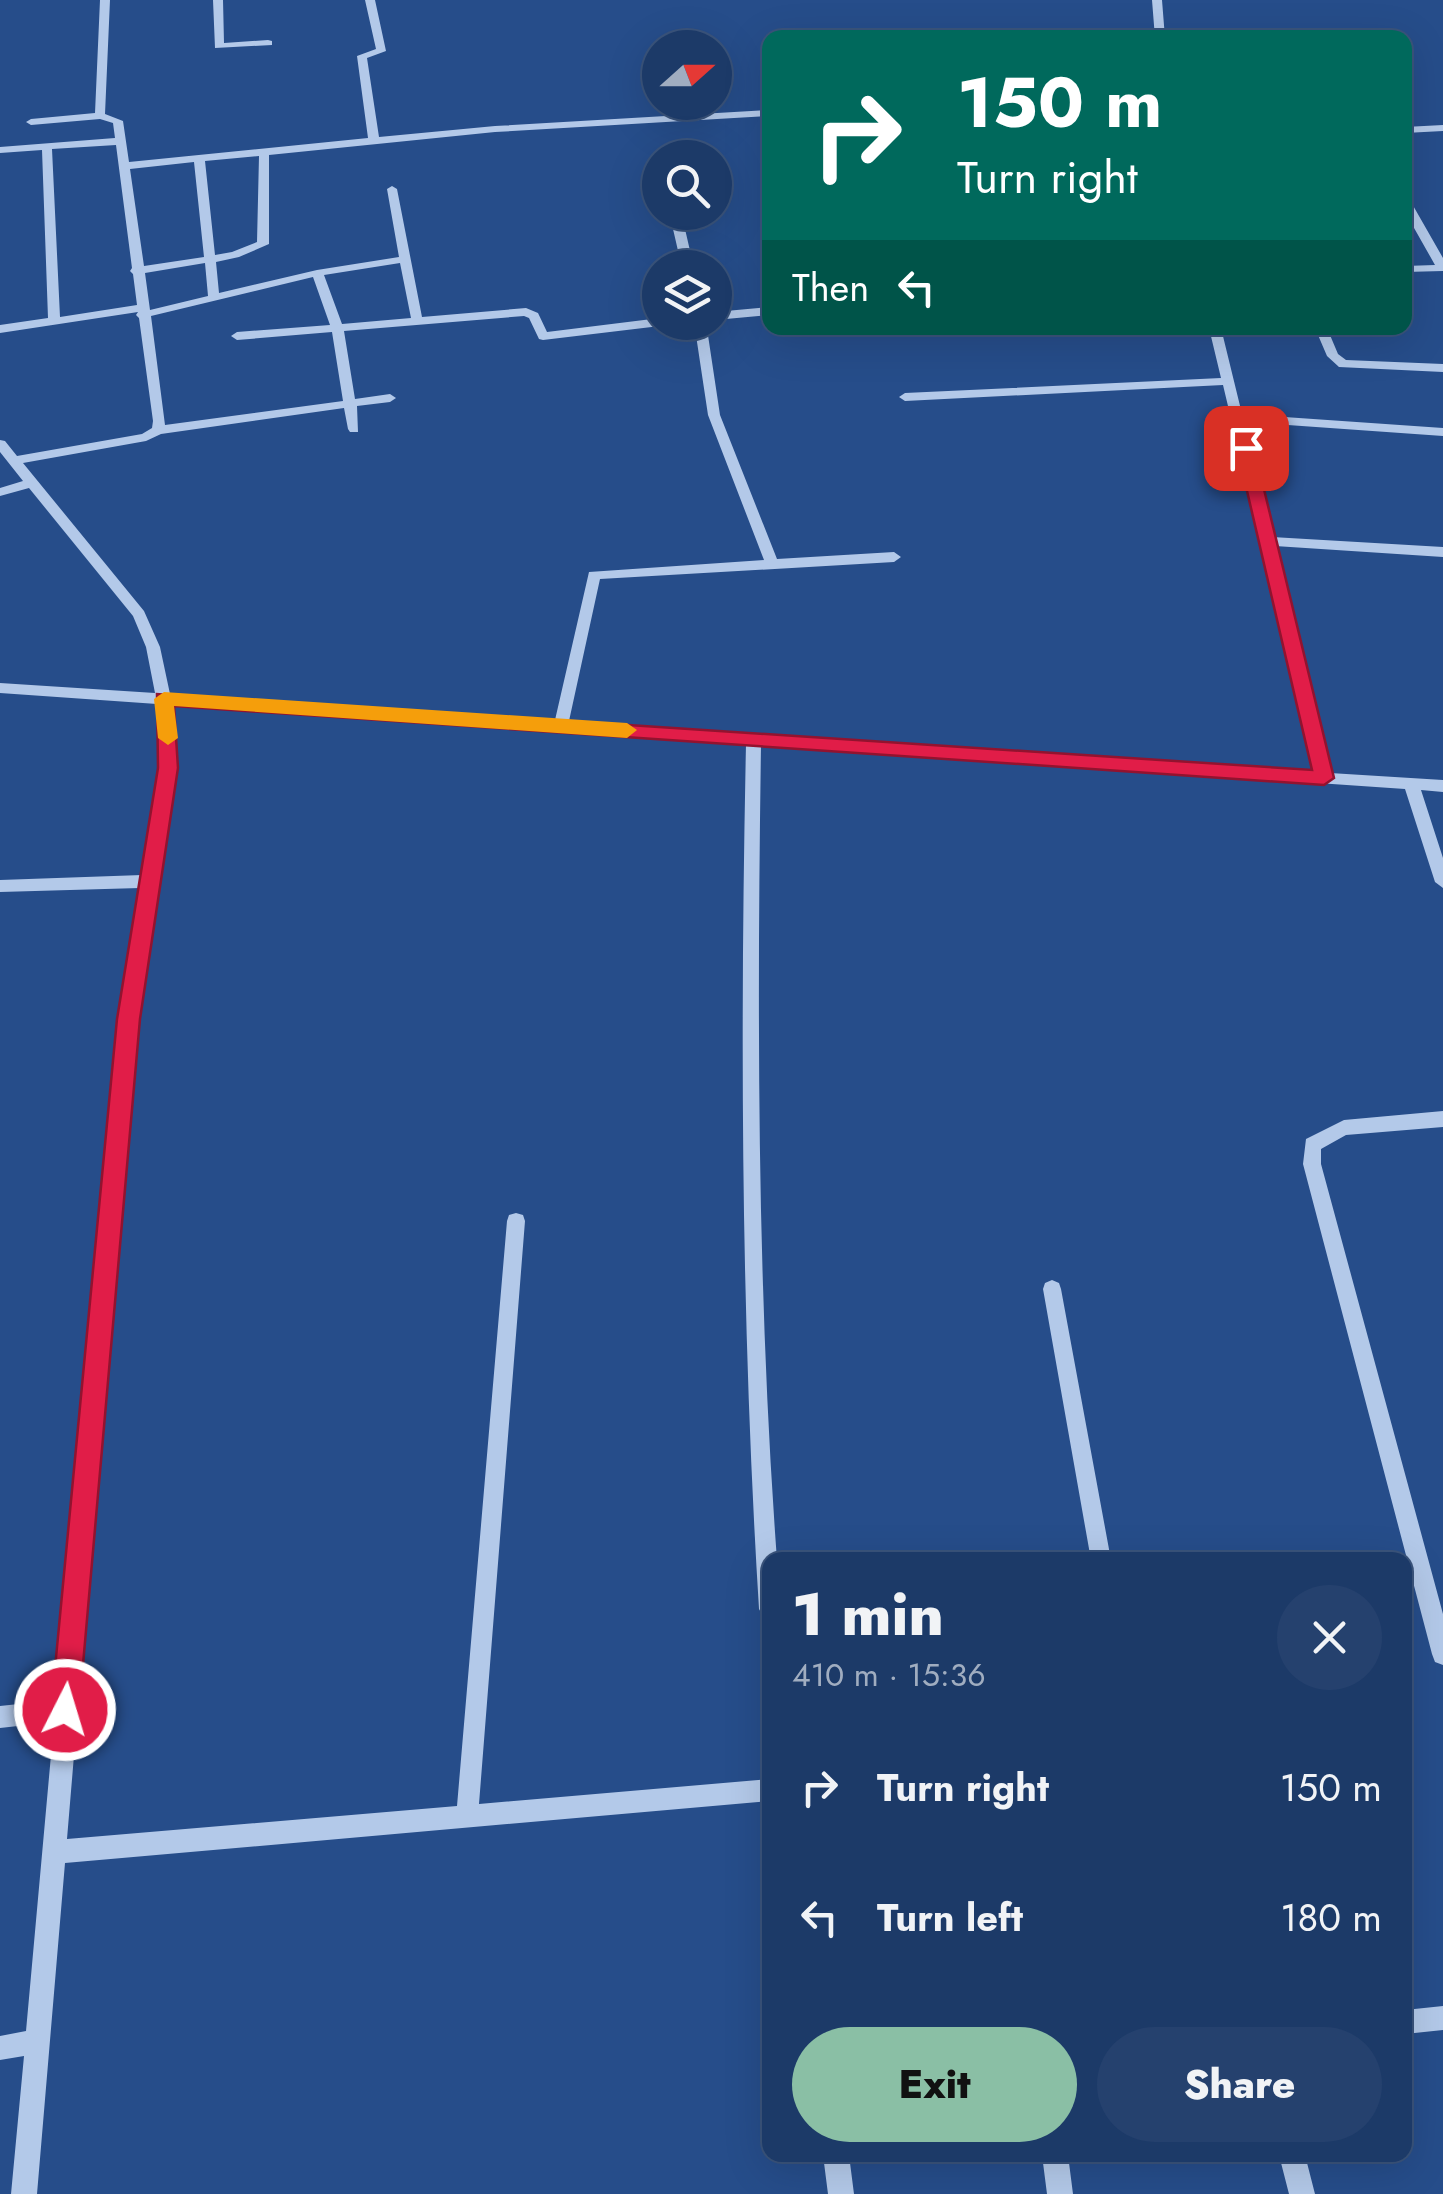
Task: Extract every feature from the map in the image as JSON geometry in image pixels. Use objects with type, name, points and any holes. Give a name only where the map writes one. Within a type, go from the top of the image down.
[{"type":"street","points":[[100,116],[104,0]]},
{"type":"street","points":[[218,0],[220,46],[268,43]]},
{"type":"street","points":[[370,0],[381,50],[362,56],[374,141]]},
{"type":"street","points":[[1157,0],[1159,30]]},
{"type":"street","points":[[123,166],[374,141],[762,114]]},
{"type":"street","points":[[31,122],[100,116],[118,122],[158,430]]},
{"type":"street","points":[[1412,130],[1443,128]]},
{"type":"street","points":[[0,150],[120,141]]},
{"type":"street","points":[[48,147],[54,321]]},
{"type":"street","points":[[136,271],[252,251],[262,244],[264,152]]},
{"type":"street","points":[[200,158],[214,298]]},
{"type":"street","points":[[392,189],[418,320]]},
{"type":"street","points":[[1412,214],[1443,268],[1412,270]]},
{"type":"street","points":[[0,329],[142,311],[214,298],[316,272],[406,259]]},
{"type":"street","points":[[316,272],[337,327],[354,429]]},
{"type":"street","points":[[732,314],[762,311]]},
{"type":"street","points":[[237,336],[526,312],[534,316],[539,334],[549,336],[642,324]]},
{"type":"street","points":[[1217,335],[1324,778]]},
{"type":"street","points":[[1324,335],[1332,356],[1343,364],[1443,368]]},
{"type":"street","points":[[703,340],[714,415],[772,564]]},
{"type":"street","points":[[905,397],[1230,381]]},
{"type":"street","points":[[12,461],[146,437],[158,430],[390,398]]},
{"type":"street","points":[[1238,418],[1443,432]]},
{"type":"street","points":[[0,444],[139,614],[153,647],[164,699],[168,768],[116,1134],[24,2194]]},
{"type":"street","points":[[0,492],[31,484]]},
{"type":"street","points":[[1266,541],[1443,552]]},
{"type":"street","points":[[561,726],[594,575],[894,557]]},
{"type":"street","points":[[0,688],[1443,786]]},
{"type":"street","points":[[754,739],[749,1257],[754,1411],[765,1552]]},
{"type":"street","points":[[1411,784],[1443,882]]},
{"type":"street","points":[[0,886],[149,881]]},
{"type":"street","points":[[1443,1120],[1344,1128],[1312,1145],[1312,1164],[1443,1654]]},
{"type":"street","points":[[466,1817],[516,1221]]},
{"type":"street","points":[[1052,1289],[1100,1552]]},
{"type":"street","points":[[0,1717],[65,1710]]},
{"type":"street","points":[[54,1852],[762,1791]]},
{"type":"street","points":[[1412,2021],[1443,2018]]},
{"type":"street","points":[[0,2048],[38,2040]]},
{"type":"street","points":[[837,2162],[841,2194]]},
{"type":"street","points":[[1056,2162],[1060,2194]]},
{"type":"street","points":[[1294,2162],[1302,2194]]},
{"type":"slow traffic","points":[[168,738],[164,699],[627,730]]},
{"type":"route","points":[[65,1710],[128,1019],[168,768],[164,699],[1324,778],[1246,448]]}]
